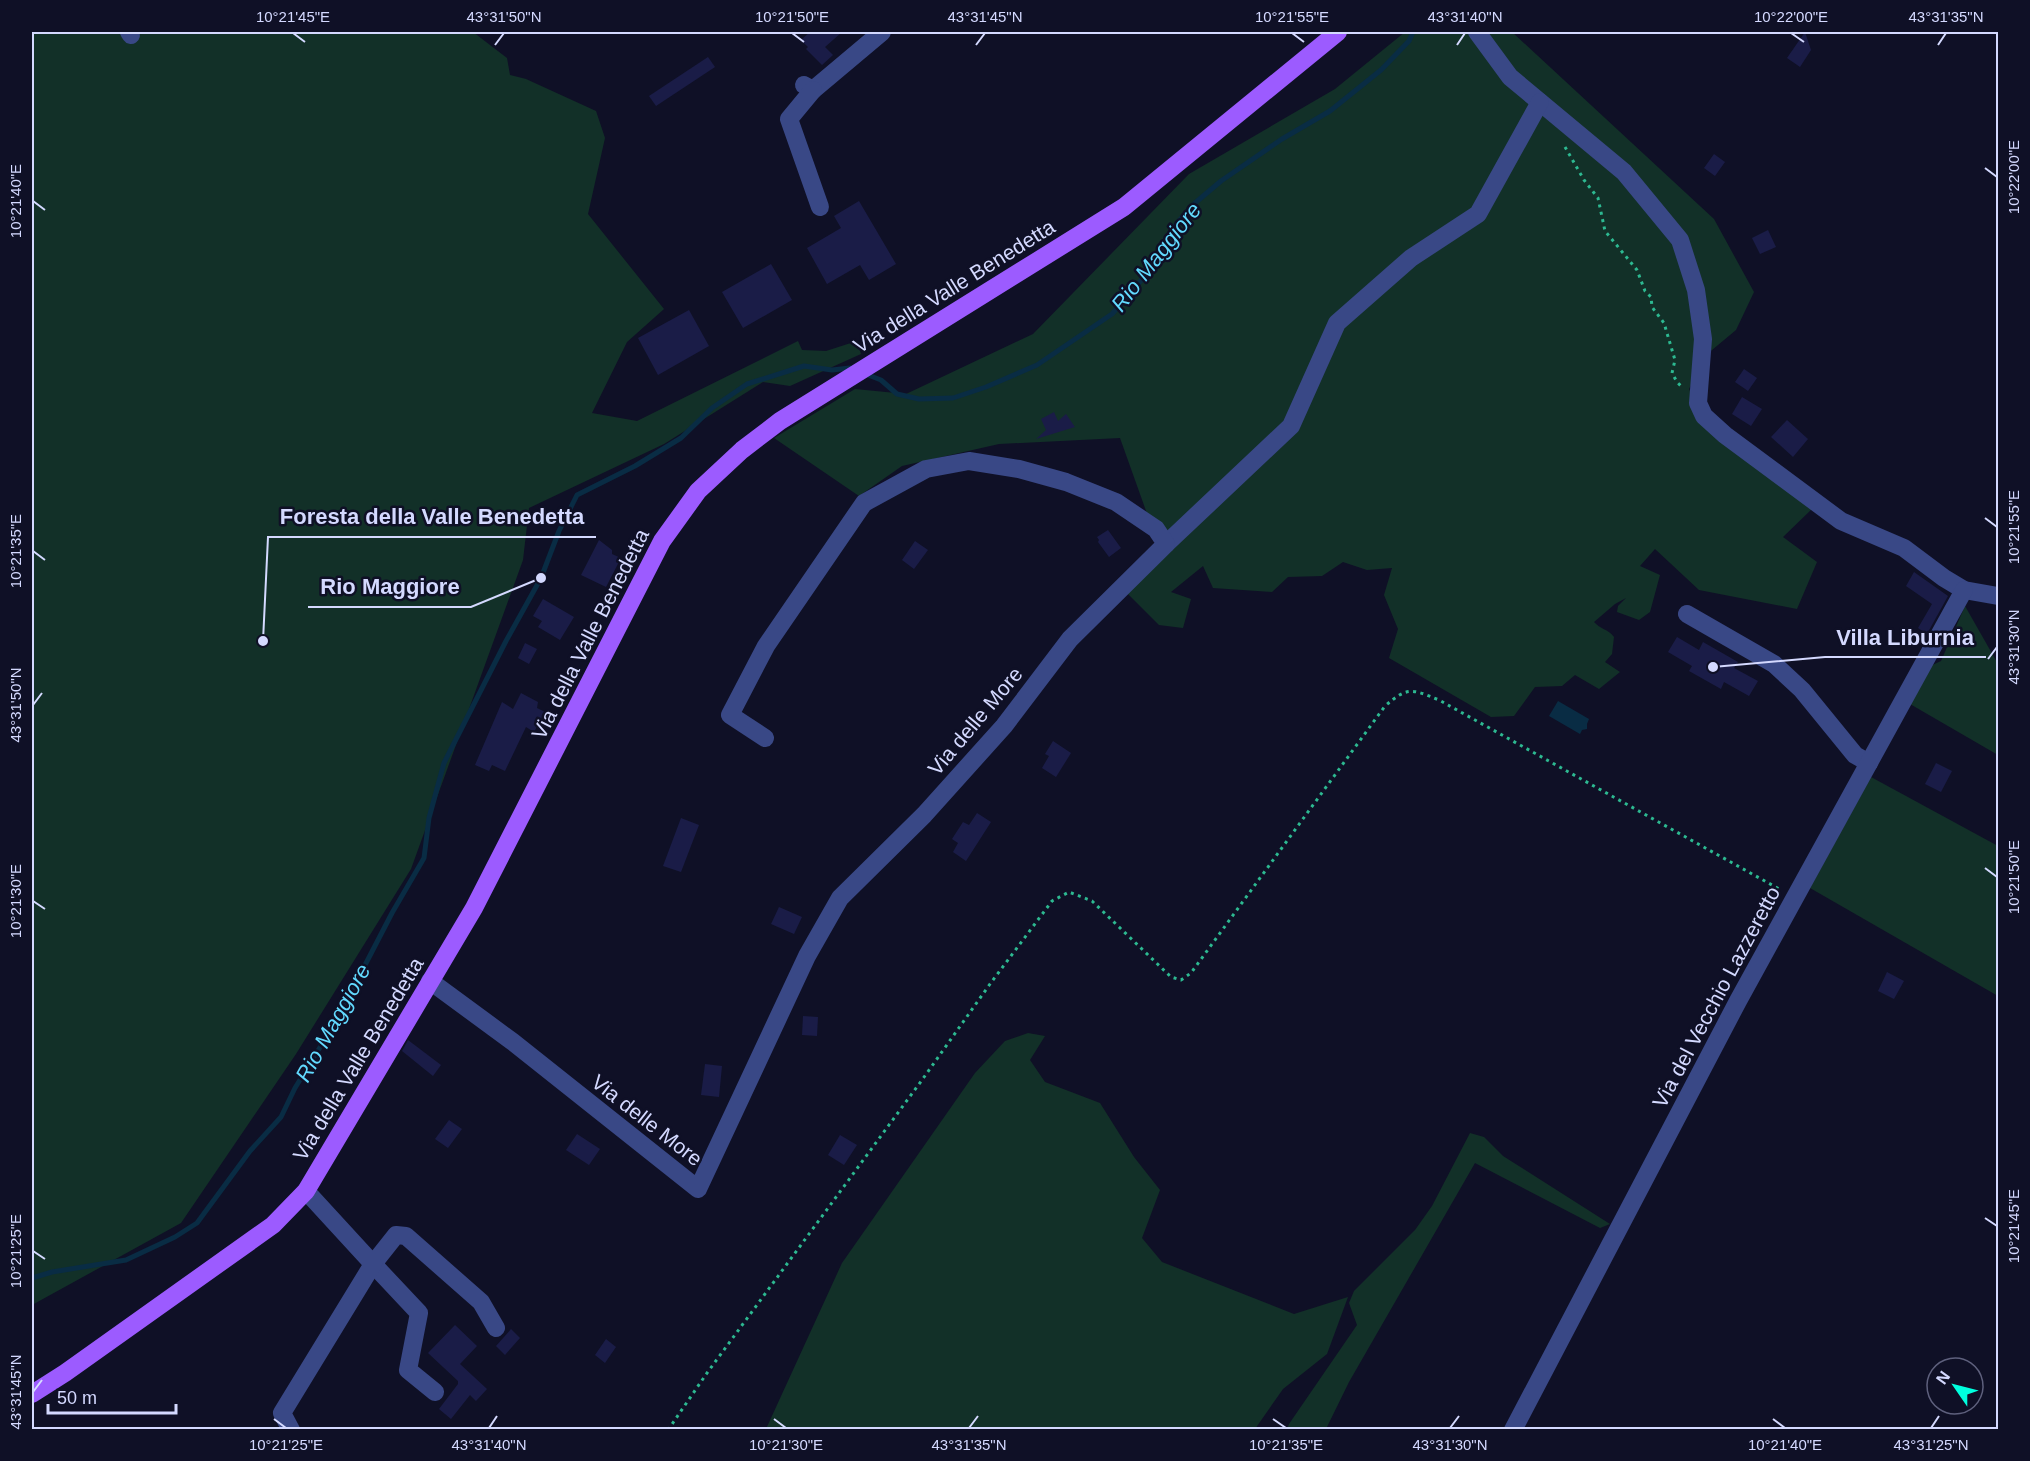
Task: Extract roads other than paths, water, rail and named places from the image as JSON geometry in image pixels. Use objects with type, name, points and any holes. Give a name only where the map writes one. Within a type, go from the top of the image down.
[{"type":"main road","name":"Via della Valle Benedetta","points":[[32,1394],[273,1225],[306,1191],[474,908],[662,541],[698,491],[742,450],[780,421],[1124,207],[1338,32]]},
{"type":"street","points":[[820,207],[789,119],[808,87],[882,32]]},
{"type":"street","points":[[1477,32],[1510,77],[1624,172],[1680,240],[1696,290],[1703,339],[1698,403],[1704,416],[1725,435],[1841,521],[1904,548],[1964,590],[1998,596]]},
{"type":"street","points":[[765,738],[730,715],[766,646],[864,503],[926,469],[969,461],[1018,469],[1066,482],[1116,502],[1156,529],[1166,544],[1291,426],[1337,323],[1411,258],[1479,214],[1540,102]]},
{"type":"street","name":"Via delle More","points":[[430,981],[513,1042],[698,1189],[807,956],[840,898],[924,815],[996,735],[1070,639],[1166,544]]},
{"type":"street","name":"Via del Vecchio Lazzeretto","points":[[1513,1430],[1659,1163],[1743,1004],[1795,898],[1869,763],[1886,745],[1964,590]]},
{"type":"street","points":[[1687,614],[1774,664],[1802,690],[1856,755],[1869,763]]},
{"type":"street","points":[[306,1191],[419,1313],[408,1370],[435,1392]]},
{"type":"street","points":[[291,1430],[282,1413],[373,1264],[396,1235],[406,1236],[481,1302],[496,1328]]},
{"type":"water","points":[[1558,701],[1589,719],[1587,729],[1582,730],[1580,734],[1549,716]]},
{"type":"waterway","name":"Rio Maggiore","points":[[863,373],[881,380],[897,394],[919,399],[953,398],[986,387],[1037,365],[1112,314],[1150,270],[1177,223],[1195,203],[1221,181],[1282,139],[1330,111],[1381,70],[1409,41],[1413,32]]},
{"type":"waterway","name":"Rio Maggiore","points":[[32,1278],[52,1272],[126,1260],[175,1237],[197,1223],[250,1151],[281,1117],[295,1088],[335,1023],[392,913],[424,858],[429,818],[444,763],[541,578],[559,531],[577,495],[635,466],[681,438],[712,408],[747,384],[804,366],[854,370]]},
{"type":"place","name":"Rio Maggiore","points":[[541,578]]},
{"type":"place","name":"Foresta della Valle Benedetta","points":[[263,641]]},
{"type":"place","name":"Villa Liburnia","points":[[1713,667]]}]
